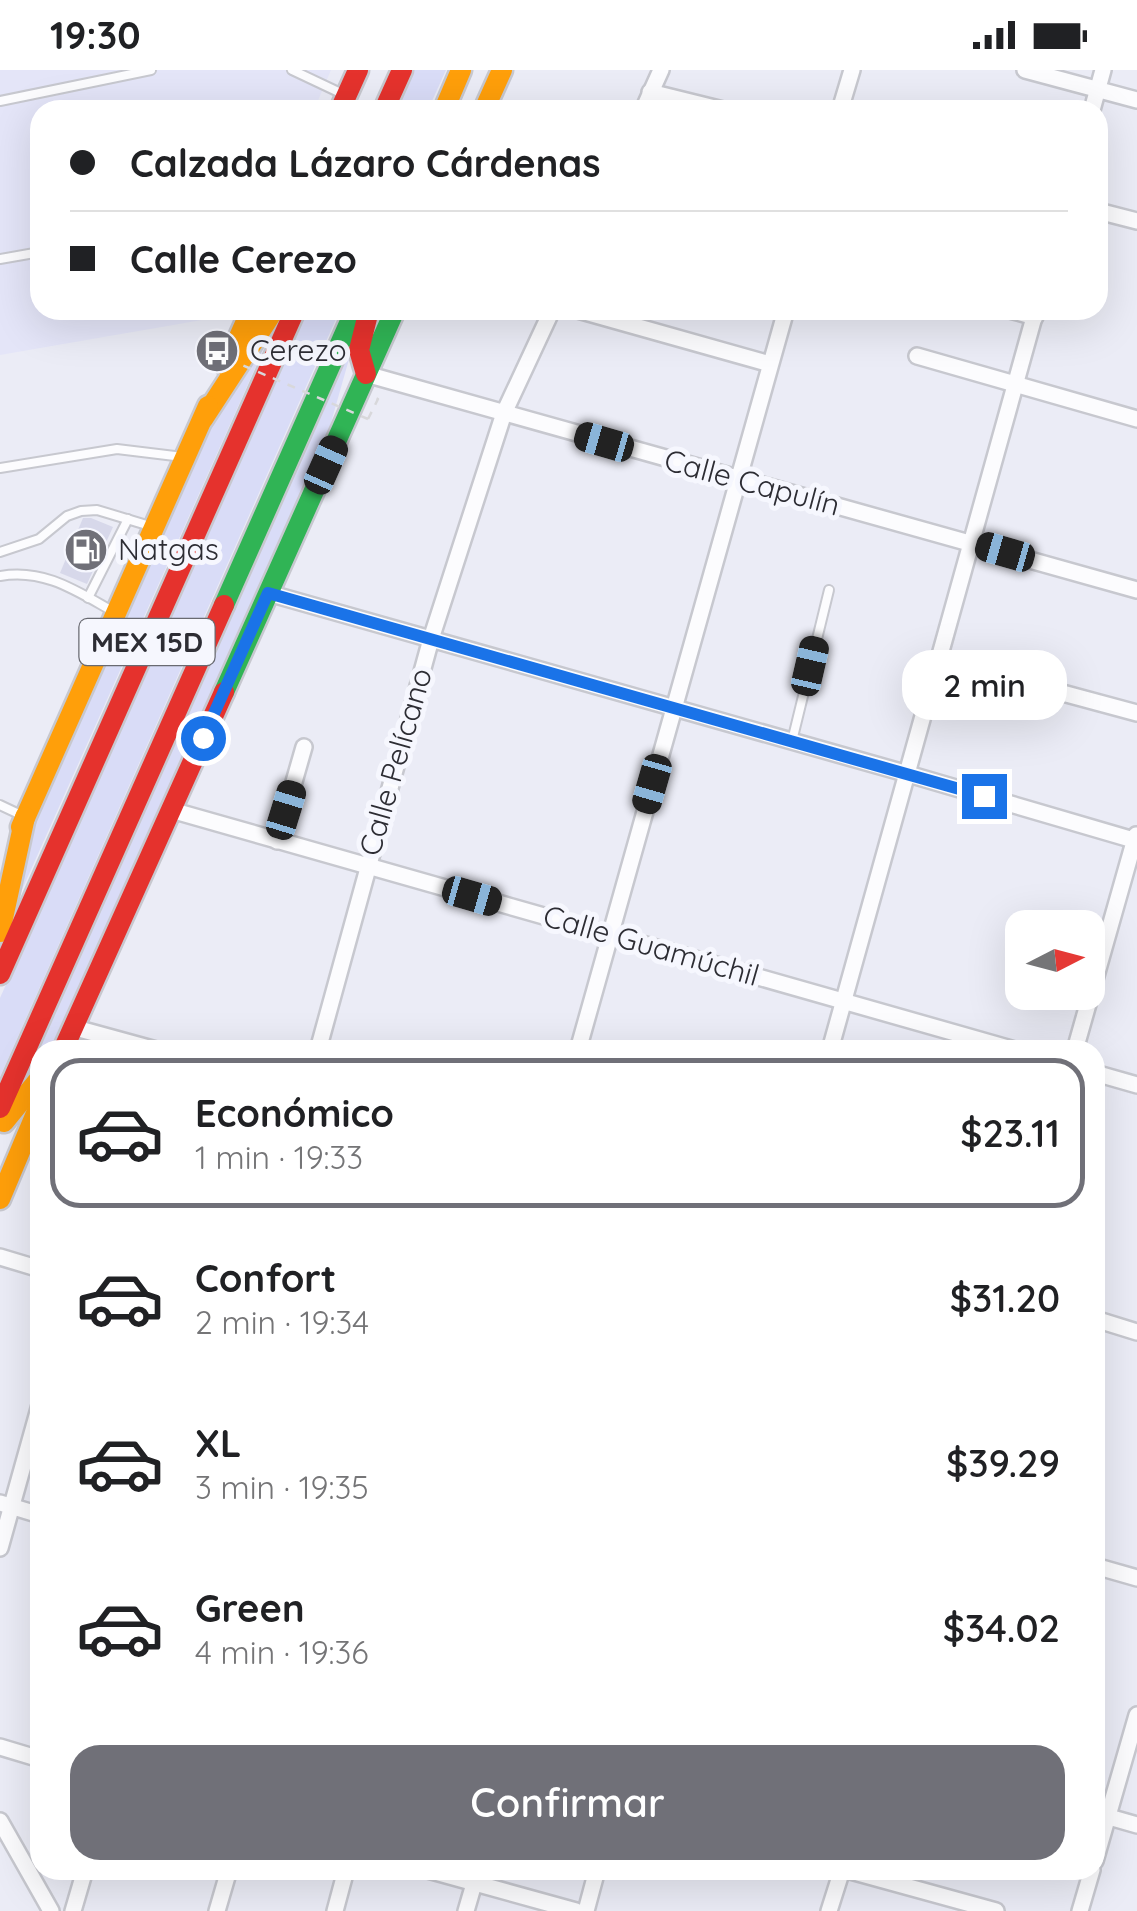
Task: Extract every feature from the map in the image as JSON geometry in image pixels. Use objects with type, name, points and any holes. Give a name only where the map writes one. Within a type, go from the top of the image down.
[{"type":"main road","points":[[344,100],[358,70]]},
{"type":"main road","points":[[388,100],[402,70]]},
{"type":"main road","points":[[448,100],[461,70]]},
{"type":"main road","points":[[488,100],[502,70]]},
{"type":"main road","points":[[0,875],[247,320]]},
{"type":"main road","points":[[203,419],[267,320]]},
{"type":"main road","name":"MEX 15D","points":[[0,974],[291,320]]},
{"type":"main road","name":"MEX 15D","points":[[30,1040],[351,320]]},
{"type":"main road","points":[[366,320],[359,350],[366,374]]},
{"type":"main road","points":[[67,1040],[390,320]]},
{"type":"main road","points":[[0,932],[26,818]]},
{"type":"main road","name":"MEX 15D","points":[[0,1108],[30,1041]]},
{"type":"main road","points":[[0,1126],[30,1090]]},
{"type":"main road","points":[[0,1199],[30,1128]]},
{"type":"street","points":[[646,100],[660,70]]},
{"type":"street","points":[[843,100],[852,70]]},
{"type":"street","points":[[1026,70],[1137,100]]},
{"type":"street","points":[[1095,100],[1103,70]]},
{"type":"street","points":[[650,92],[682,100]]},
{"type":"street","points":[[1108,213],[1137,222]]},
{"type":"street","name":"Calle Pelícano","points":[[321,1040],[431,639],[504,413],[547,320]]},
{"type":"street","points":[[614,320],[770,364]]},
{"type":"street","points":[[581,1040],[783,320]]},
{"type":"street","points":[[833,1040],[1034,320]]},
{"type":"street","points":[[917,356],[1137,418]]},
{"type":"street","name":"Calle Capulín","points":[[366,374],[1137,590]]},
{"type":"street","points":[[268,593],[1136,838],[1078,1040]]},
{"type":"street","points":[[940,660],[1137,713]]},
{"type":"street","points":[[276,840],[304,748]]},
{"type":"street","name":"Calle Guamúchil","points":[[171,810],[981,1040]]},
{"type":"street","points":[[72,1027],[117,1040]]},
{"type":"street","points":[[1105,1076],[1137,1085]]},
{"type":"street","points":[[0,1257],[30,1266]]},
{"type":"street","points":[[1105,1323],[1137,1332]]},
{"type":"street","points":[[0,1548],[6,1505],[30,1434]]},
{"type":"street","points":[[6,1505],[30,1512]]},
{"type":"street","points":[[1105,1569],[1137,1578]]},
{"type":"street","points":[[1105,1806],[1137,1715]]},
{"type":"street","points":[[0,1747],[30,1755]]},
{"type":"street","points":[[1105,1816],[1137,1825]]},
{"type":"street","points":[[0,1821],[30,1874]]},
{"type":"street","points":[[33,1880],[51,1911]]},
{"type":"street","points":[[74,1911],[82,1880]]},
{"type":"street","points":[[218,1911],[226,1880]]},
{"type":"street","points":[[335,1911],[343,1880]]},
{"type":"street","points":[[466,1911],[475,1880]]},
{"type":"street","points":[[485,1880],[576,1911]]},
{"type":"street","points":[[586,1911],[594,1880]]},
{"type":"street","points":[[829,1911],[840,1880]]},
{"type":"street","points":[[881,1880],[996,1911]]},
{"type":"street","points":[[1080,1911],[1089,1880]]},
{"type":"lane","points":[[0,102],[151,70]]},
{"type":"lane","points":[[292,70],[338,100]]},
{"type":"lane","points":[[0,260],[30,254]]},
{"type":"lane","points":[[0,468],[117,448],[186,457]]},
{"type":"lane","points":[[12,574],[4,552],[39,539],[67,516],[81,511],[96,510],[155,527]]},
{"type":"lane","points":[[88,598],[128,519]]},
{"type":"lane","points":[[0,576],[52,578],[116,613]]},
{"type":"lane","points":[[792,741],[828,590]]},
{"type":"lane","points":[[0,806],[26,818]]},
{"type":"path","points":[[214,352],[368,419],[378,399]]},
{"type":"shaded area","points":[[0,70],[331,70],[318,100],[30,100],[30,320],[202,320],[0,355]]},
{"type":"shaded area","points":[[414,70],[446,70],[432,100],[400,100]]},
{"type":"shaded area","points":[[277,320],[4,930],[32,818],[209,420]]},
{"type":"shaded area","points":[[303,320],[336,320],[0,1077],[0,998]]},
{"type":"shaded area","points":[[360,320],[330,426],[59,1040],[35,1040]]},
{"type":"shaded area","points":[[30,1051],[30,1076],[7,1102]]},
{"type":"building","name":"Natgas","points":[[83,518],[113,527],[87,584],[60,573]]},
{"type":"traffic: fast","points":[[224,605],[351,320]]},
{"type":"traffic: fast","points":[[224,692],[391,320]]},
{"type":"traffic: slow","points":[[448,100],[461,70]]},
{"type":"traffic: slow","points":[[488,100],[502,70]]},
{"type":"traffic: slow","points":[[226,366],[247,320]]},
{"type":"traffic: slow","points":[[203,419],[267,320]]},
{"type":"traffic: slow","points":[[21,827],[208,406]]},
{"type":"traffic: slow","points":[[0,932],[25,817]]},
{"type":"traffic: slow","points":[[4,1122],[30,1090]]},
{"type":"traffic: slow","points":[[0,1199],[30,1128]]},
{"type":"traffic: jam","points":[[344,100],[358,70]]},
{"type":"traffic: jam","points":[[388,100],[402,70]]},
{"type":"traffic: jam","points":[[0,974],[291,320]]},
{"type":"traffic: jam","points":[[366,320],[359,350],[366,374]]},
{"type":"traffic: jam","points":[[30,1040],[224,605]]},
{"type":"traffic: jam","points":[[67,1040],[224,692]]},
{"type":"traffic: jam","points":[[0,1108],[30,1041]]},
{"type":"place","name":"Cerezo","points":[[217,351]]},
{"type":"place","name":"Natgas","points":[[86,550]]},
{"type":"route","points":[[203,738],[268,593],[984,796]]}]
